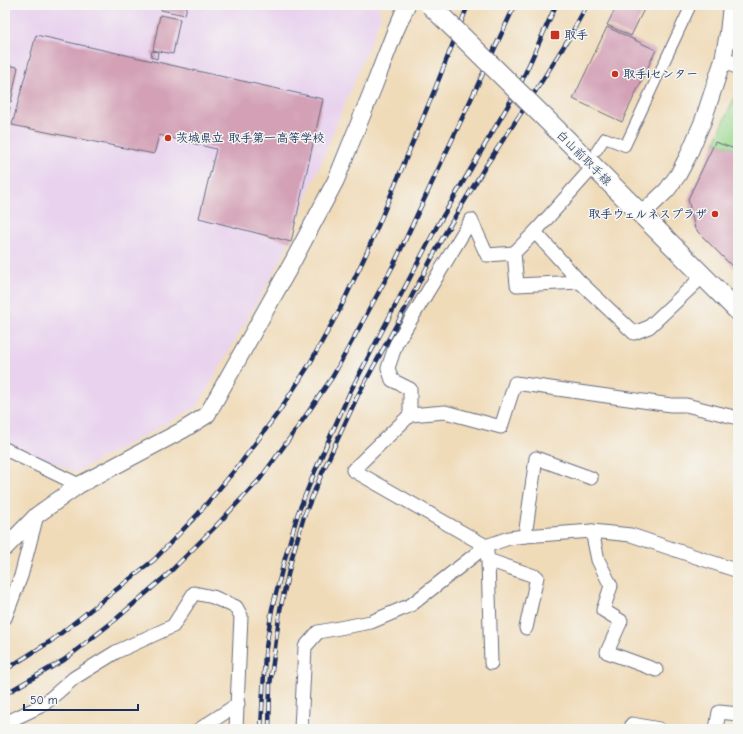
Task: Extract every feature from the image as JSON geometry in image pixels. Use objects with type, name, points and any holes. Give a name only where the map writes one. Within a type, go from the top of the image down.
[{"type":"main road","name":"白山前取手線","points":[[430,5],[546,119],[595,158],[641,215],[738,311]]},
{"type":"street","points":[[5,548],[37,515],[79,485],[183,430],[207,415],[292,263],[336,180],[407,5]]},
{"type":"street","points":[[410,415],[410,389],[392,380],[388,368],[396,344],[471,220],[487,255],[514,253],[534,232],[595,158],[605,138],[625,146],[691,5]]},
{"type":"street","points":[[641,215],[667,190],[678,175],[731,63],[728,33],[731,5]]},
{"type":"street","points":[[534,232],[580,282],[634,333],[649,327],[703,276]]},
{"type":"street","points":[[514,253],[517,285],[580,282]]},
{"type":"street","points":[[486,546],[353,470],[410,415],[445,412],[501,427],[514,383],[671,406],[686,405],[738,418]]},
{"type":"street","points":[[5,449],[79,485]]},
{"type":"street","points":[[525,536],[536,458],[591,478]]},
{"type":"street","points":[[5,618],[21,576],[37,515]]},
{"type":"street","points":[[301,729],[306,647],[318,632],[371,622],[411,605],[486,546],[509,538],[592,531],[631,535],[738,571]]},
{"type":"street","points":[[592,531],[598,560],[611,586],[604,610],[621,622],[608,652],[656,670]]},
{"type":"street","points":[[486,546],[488,560],[491,663]]},
{"type":"street","points":[[488,560],[537,577],[526,628]]},
{"type":"street","points":[[5,723],[43,705],[74,678],[116,652],[173,626],[194,593],[213,597],[236,607],[242,616],[236,729]]},
{"type":"street","points":[[200,729],[238,704]]},
{"type":"street","points":[[716,729],[719,712],[738,714]]},
{"type":"street","points":[[632,724],[659,729]]},
{"type":"shaded area","name":"茨城県立 取手第一高等学校","points":[[5,5],[379,5],[381,16],[281,260],[197,407],[76,472],[5,442]]},
{"type":"green space","points":[[738,94],[738,150],[715,142],[735,96]]},
{"type":"building","points":[[162,5],[187,5],[185,15],[161,10]]},
{"type":"building","points":[[617,5],[646,5],[631,36],[607,25]]},
{"type":"building","points":[[160,15],[180,19],[173,54],[153,50]]},
{"type":"building","name":"取手iセンター","points":[[607,27],[656,50],[622,122],[573,99]]},
{"type":"building","points":[[36,35],[323,99],[291,242],[199,218],[216,149],[159,135],[154,154],[12,125]]},
{"type":"building","points":[[152,51],[158,52],[157,59],[151,57]]},
{"type":"building","points":[[5,65],[18,67],[11,102],[5,101]]},
{"type":"building","points":[[5,106],[10,107],[6,129],[5,129]]},
{"type":"building","name":"取手ウェルネスプラザ","points":[[715,142],[738,150],[738,272],[695,229],[688,199]]},
{"type":"railway","points":[[5,670],[51,641],[154,560],[198,514],[240,464],[280,410],[309,365],[340,309],[367,252],[435,89],[468,5]]},
{"type":"railway","points":[[5,694],[64,660],[115,620],[167,575],[260,479],[333,376],[394,264],[515,5]]},
{"type":"railway","points":[[261,729],[265,654],[272,609],[298,513],[315,471],[350,392],[436,228],[519,87],[556,5]]},
{"type":"railway","points":[[269,729],[270,685],[280,610],[292,557],[304,516],[322,473],[358,395],[444,235],[485,167],[569,38],[587,5]]},
{"type":"place","name":"取手","points":[[555,35]]},
{"type":"place","name":"取手iセンター","points":[[615,74]]},
{"type":"place","name":"茨城県立 取手第一高等学校","points":[[168,138]]},
{"type":"place","name":"取手ウェルネスプラザ","points":[[715,214]]}]
